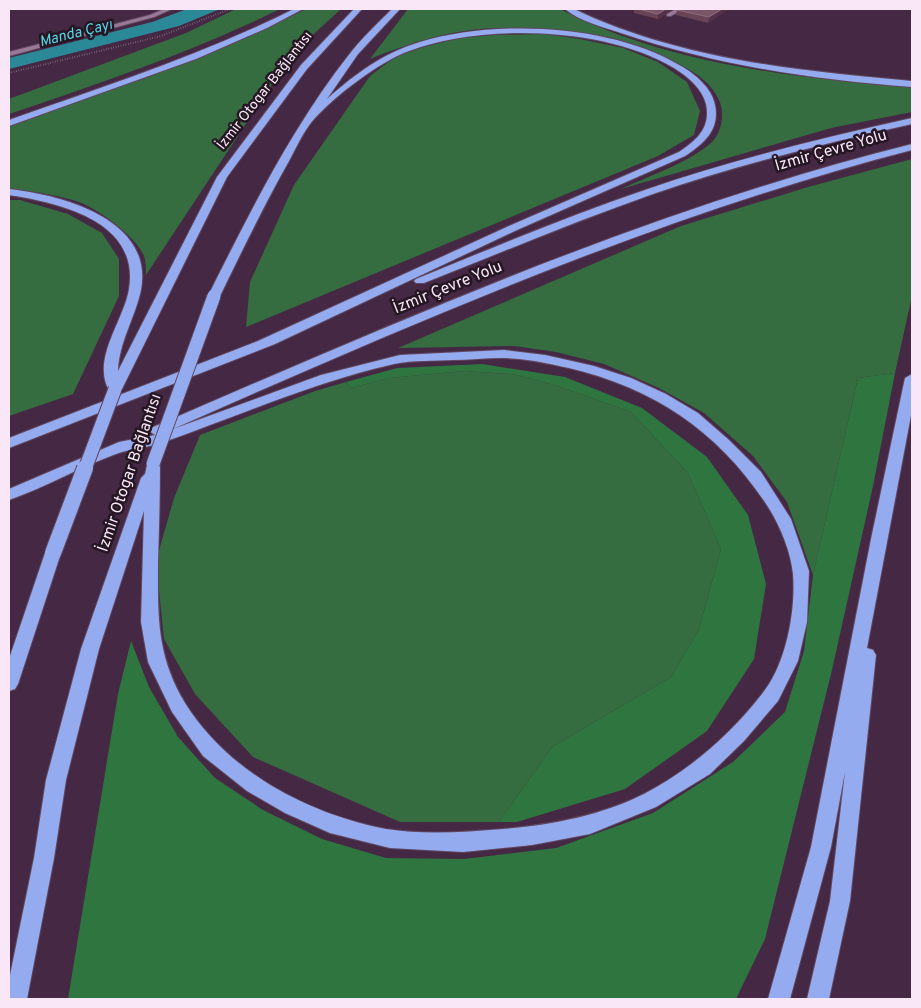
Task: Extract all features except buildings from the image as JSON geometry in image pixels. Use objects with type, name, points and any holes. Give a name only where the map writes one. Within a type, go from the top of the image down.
[{"type":"highway","points":[[9,122],[187,58],[299,9]]},
{"type":"highway","name":"İzmir Otogar Bağlantısı","points":[[9,684],[53,553],[115,389],[222,177],[304,67],[358,9]]},
{"type":"highway","name":"İzmir Otogar Bağlantısı","points":[[16,999],[44,858],[56,780],[90,649],[153,464],[214,296],[261,198],[311,117],[351,59],[396,9]]},
{"type":"highway","points":[[569,9],[617,29],[675,48],[754,66],[831,77],[912,84]]},
{"type":"highway","points":[[264,344],[513,228],[682,154],[696,144],[708,131],[712,117],[712,104],[703,88],[680,69],[651,53],[629,46],[580,36],[525,31],[473,34],[406,49],[386,57],[369,68],[311,117]]},
{"type":"highway","name":"İzmir Çevre Yolu","points":[[9,443],[580,218],[651,192],[788,151],[912,121]]},
{"type":"highway","name":"İzmir Çevre Yolu","points":[[9,495],[457,302],[635,233],[778,184],[912,147]]},
{"type":"highway","points":[[9,192],[41,196],[86,211],[105,222],[122,236],[130,249],[135,268],[135,289],[120,332],[111,370],[115,389]]},
{"type":"highway","points":[[116,448],[151,442],[326,378],[400,358],[504,354],[589,369],[626,381],[661,397],[694,416],[756,476],[786,523],[801,571],[799,622],[788,661],[772,696],[737,735],[703,768],[649,801],[590,824],[532,836],[463,842],[390,839],[338,826],[292,807],[254,785],[210,750],[178,708],[157,662],[149,622],[153,464]]},
{"type":"highway","points":[[779,999],[821,848],[879,539],[912,378]]},
{"type":"highway","points":[[9,433],[163,383]]},
{"type":"highway","points":[[818,999],[840,901],[879,539]]},
{"type":"street","points":[[9,54],[152,16],[169,9]]},
{"type":"street","points":[[669,15],[680,9]]},
{"type":"path","points":[[9,73],[161,36],[230,9]]},
{"type":"shaded area","points":[[187,9],[220,9],[179,26],[9,69],[9,58],[152,22]]},
{"type":"shaded area","points":[[236,9],[280,9],[180,53],[9,114],[9,99],[186,33]]},
{"type":"shaded area","points":[[307,9],[341,9],[292,54],[146,275],[145,258],[132,239],[113,222],[92,208],[57,196],[9,189],[9,127],[206,54]]},
{"type":"shaded area","points":[[408,9],[560,9],[627,38],[698,58],[735,66],[808,77],[912,87],[912,112],[831,128],[621,189],[693,156],[712,142],[722,122],[722,111],[719,100],[705,81],[671,60],[630,44],[587,34],[543,29],[498,28],[465,31],[417,42],[370,59]]},
{"type":"shaded area","points":[[544,34],[623,48],[658,62],[687,82],[700,111],[694,135],[658,156],[246,327],[250,282],[294,185],[370,76],[395,57],[420,48],[459,38]]},
{"type":"shaded area","points":[[912,159],[912,296],[895,373],[858,378],[813,575],[787,502],[753,456],[704,413],[659,388],[604,364],[556,352],[514,346],[398,348],[681,226],[808,187]]},
{"type":"shaded area","points":[[9,200],[20,200],[68,214],[102,233],[119,259],[119,296],[73,394],[9,416]]},
{"type":"shaded area","points":[[482,364],[565,377],[642,408],[707,457],[748,515],[766,584],[754,659],[707,731],[625,789],[517,822],[499,822],[552,747],[671,677],[699,629],[721,549],[688,473],[631,412],[558,386],[512,374],[464,371],[389,378],[351,388],[346,382],[397,368]]},
{"type":"shaded area","points":[[464,371],[512,374],[558,386],[631,412],[688,473],[721,549],[699,629],[671,677],[552,747],[499,822],[400,822],[253,757],[195,694],[164,639],[156,561],[174,498],[200,435],[315,391],[346,382],[351,388],[389,378]]},
{"type":"shaded area","points":[[895,373],[873,486],[832,670],[765,939],[736,999],[68,999],[118,694],[131,641],[149,687],[178,737],[215,778],[263,810],[322,839],[386,858],[464,859],[556,848],[653,813],[733,762],[785,712],[804,651],[813,575],[858,378]]},
{"type":"water label","name":"Manda Çayı","points":[[76,34]]}]
